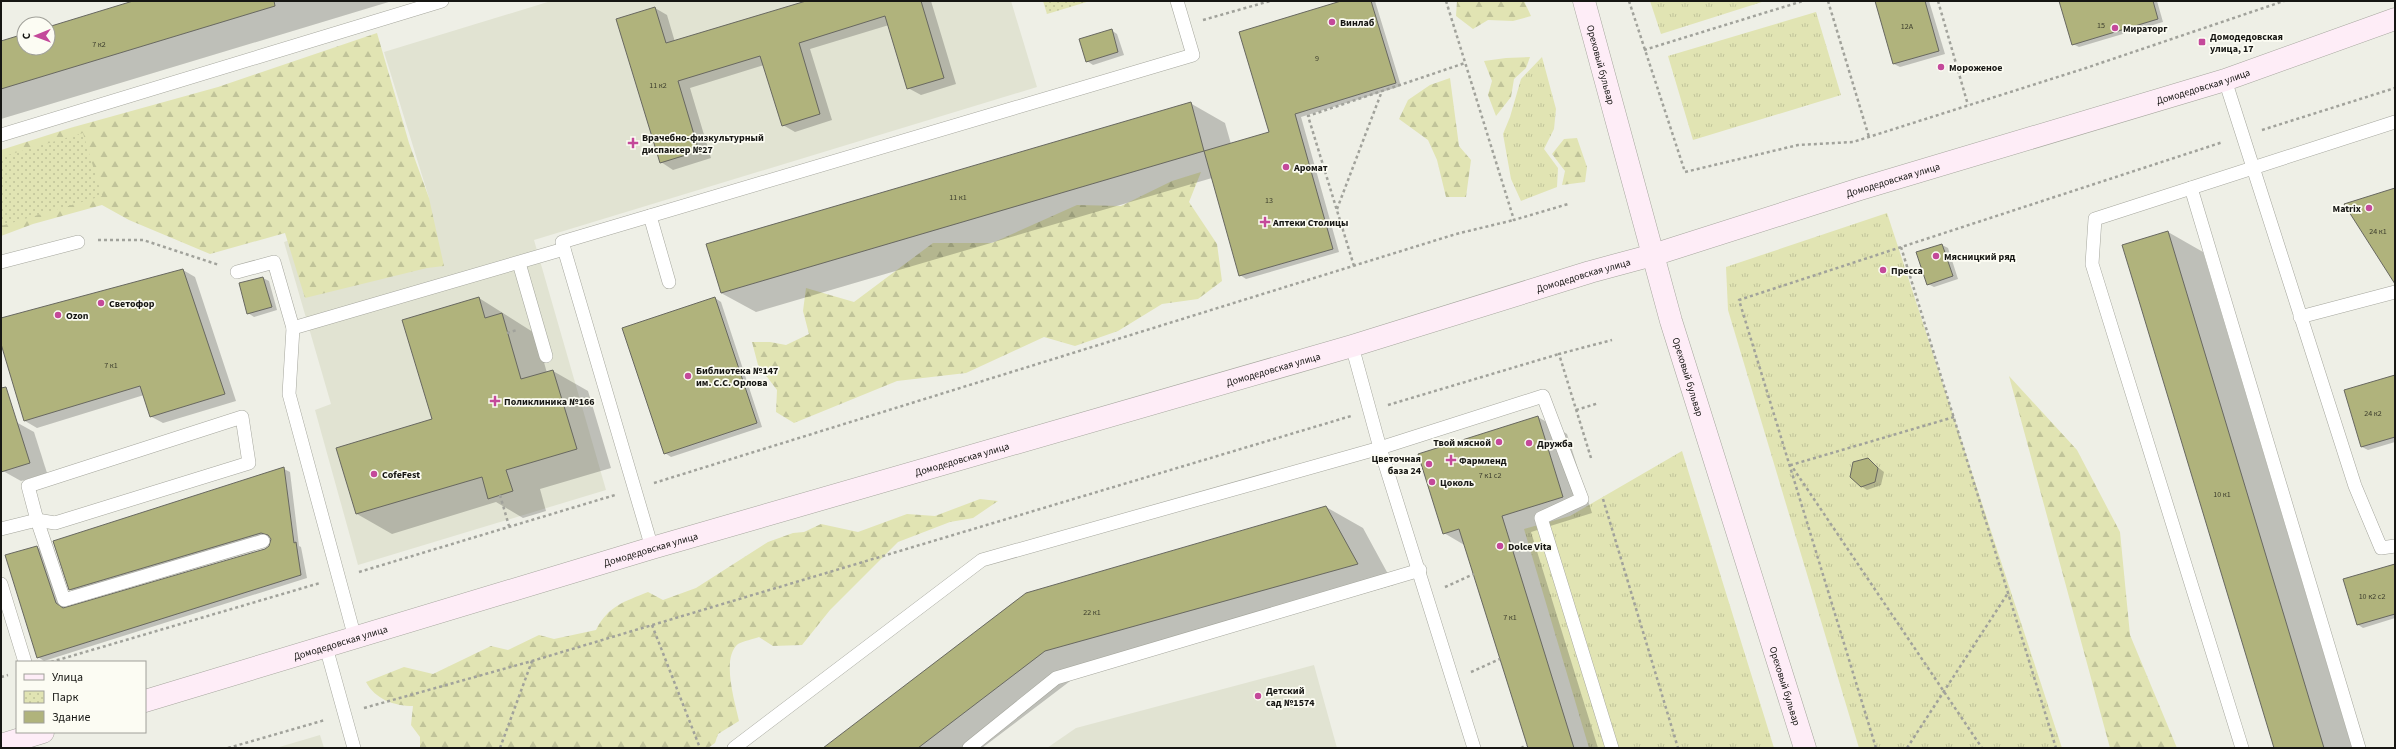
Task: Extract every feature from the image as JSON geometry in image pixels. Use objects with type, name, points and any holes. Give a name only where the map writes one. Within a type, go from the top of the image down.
[{"type":"street","name":"Ореховый бульвар","points":[[1584,1],[1672,321],[1805,748]]},
{"type":"street","name":"Домодедовская улица","points":[[146,701],[652,548],[1352,346],[1590,272],[1653,255],[1868,186],[2225,80],[2395,19]]},
{"type":"street","points":[[1,745],[40,733]]},
{"type":"lane","points":[[1,135],[442,1]]},
{"type":"lane","points":[[652,548],[562,242],[1192,55],[1177,1]]},
{"type":"lane","points":[[2225,80],[2355,486],[2381,548],[2395,546]]},
{"type":"lane","points":[[2242,748],[2092,264],[2095,219],[2395,122]]},
{"type":"lane","points":[[2191,188],[2359,748]]},
{"type":"lane","points":[[650,216],[669,282]]},
{"type":"lane","points":[[1,262],[78,242]]},
{"type":"lane","points":[[293,328],[564,249]]},
{"type":"lane","points":[[237,272],[274,262],[293,328],[289,394],[355,638]]},
{"type":"lane","points":[[519,262],[546,356]]},
{"type":"lane","points":[[2300,317],[2395,292]]},
{"type":"lane","points":[[1352,346],[1380,448],[1420,570],[1474,748]]},
{"type":"lane","points":[[734,748],[982,560],[1380,448],[1543,396],[1582,499],[1541,518],[1612,748]]},
{"type":"lane","points":[[1,529],[37,520],[55,523],[249,463],[242,417],[28,486],[37,520],[64,600],[263,541]]},
{"type":"lane","points":[[969,748],[1056,678],[1420,570]]},
{"type":"lane","points":[[1,584],[25,661]]},
{"type":"lane","points":[[326,647],[346,714],[354,748]]},
{"type":"path","points":[[1184,26],[1270,1]]},
{"type":"path","points":[[1446,1],[1514,220]]},
{"type":"path","points":[[1628,1],[1685,172],[1798,145],[1853,142],[2284,1]]},
{"type":"path","points":[[1644,50],[1803,1]]},
{"type":"path","points":[[1828,1],[1869,137]]},
{"type":"path","points":[[1938,1],[1968,105]]},
{"type":"path","points":[[1354,266],[1308,116],[1465,63]]},
{"type":"path","points":[[1876,748],[1739,300],[2242,136],[2395,88]]},
{"type":"path","points":[[1337,210],[1382,91]]},
{"type":"path","points":[[54,661],[339,578],[634,489],[1456,234],[1514,220],[1568,204]]},
{"type":"path","points":[[78,242],[114,238],[143,240],[237,272]]},
{"type":"path","points":[[1901,247],[2054,747]]},
{"type":"path","points":[[508,333],[522,328]]},
{"type":"path","points":[[228,748],[532,661],[1558,354],[1612,340]]},
{"type":"path","points":[[1558,354],[1592,463]]},
{"type":"path","points":[[1576,410],[1599,403]]},
{"type":"path","points":[[1791,466],[1954,417]]},
{"type":"path","points":[[1791,466],[1982,748]]},
{"type":"path","points":[[1601,493],[1678,748]]},
{"type":"path","points":[[500,495],[510,526]]},
{"type":"path","points":[[1427,595],[1474,574]]},
{"type":"path","points":[[1907,748],[2008,593]]},
{"type":"path","points":[[652,624],[700,748]]},
{"type":"path","points":[[1453,680],[1500,660]]},
{"type":"path","points":[[500,748],[532,661]]},
{"type":"path","points":[[1521,748],[1527,745]]},
{"type":"shaded area","points":[[551,1],[1011,1],[1037,87],[534,240],[606,490],[358,565],[315,410],[331,404],[284,242],[429,198],[384,52]]},
{"type":"shaded area","name":"Детский сад №1574","points":[[1314,665],[1337,748],[1047,748],[1076,728]]},
{"type":"shaded area","points":[[320,735],[324,748],[276,748]]},
{"type":"green space","points":[[1043,1],[1090,1],[1047,14]]},
{"type":"green space","points":[[1457,1],[1524,1],[1531,16],[1513,21],[1488,20],[1473,29],[1456,16]]},
{"type":"green space","points":[[1650,1],[1765,1],[1661,34]]},
{"type":"green space","points":[[1816,12],[1841,95],[1693,140],[1668,56]]},
{"type":"green space","points":[[377,33],[409,143],[429,198],[444,266],[427,268],[305,298],[285,233],[210,254],[129,220],[102,205],[33,224],[1,236],[1,150],[70,128],[218,87]]},
{"type":"green space","points":[[1530,57],[1526,68],[1514,79],[1511,97],[1496,116],[1488,95],[1492,81],[1484,61]]},
{"type":"green space","points":[[1542,57],[1556,109],[1554,129],[1544,149],[1558,168],[1557,187],[1521,201],[1511,179],[1503,134],[1510,117],[1521,79]]},
{"type":"green space","points":[[1450,78],[1459,146],[1471,160],[1466,197],[1446,197],[1437,160],[1428,140],[1399,119],[1408,100],[1430,85]]},
{"type":"green space","points":[[83,133],[102,196],[1,226],[1,157]]},
{"type":"green space","points":[[1577,138],[1587,167],[1585,182],[1562,185],[1565,171],[1552,154],[1564,139]]},
{"type":"green space","points":[[1201,172],[1189,202],[1217,244],[1222,281],[1198,299],[1162,304],[1118,331],[1075,346],[1044,337],[966,373],[897,381],[794,423],[776,412],[777,390],[758,365],[752,342],[770,342],[786,345],[809,334],[803,311],[806,288],[854,302],[933,243],[992,243],[1077,205],[1121,206],[1172,181]]},
{"type":"green space","points":[[1887,213],[2062,748],[1859,748],[1728,310],[1726,267]]},
{"type":"green space","points":[[2009,376],[2077,450],[2120,532],[2130,635],[2177,748],[2110,748]]},
{"type":"green space","points":[[1682,451],[1774,748],[1589,748],[1524,529],[1570,516]]},
{"type":"green space","points":[[980,499],[998,501],[973,518],[950,522],[898,542],[830,610],[802,645],[773,646],[759,637],[738,644],[730,659],[730,670],[732,692],[739,721],[718,734],[715,743],[708,748],[420,748],[420,737],[411,725],[413,706],[399,705],[380,697],[374,693],[366,682],[404,667],[433,674],[491,646],[508,650],[539,635],[554,639],[596,630],[606,615],[624,602],[648,592],[663,600],[696,588],[768,542],[793,533],[804,532],[821,524],[858,532],[907,514],[935,516]]},
{"type":"building","points":[[133,1],[274,1],[275,6],[1,89],[1,41],[16,36],[16,56],[56,56],[56,25]]},
{"type":"building","points":[[806,1],[921,1],[944,78],[907,89],[885,16],[799,43],[820,114],[782,126],[760,56],[678,81],[699,151],[660,163],[616,19],[655,7],[666,43]]},
{"type":"building","points":[[1341,1],[1371,1],[1396,83],[1295,114],[1333,249],[1239,276],[1204,151],[1269,132],[1239,32]]},
{"type":"building","points":[[1875,1],[1925,1],[1939,51],[1893,64]]},
{"type":"building","points":[[2059,1],[2153,1],[2158,19],[2072,45]]},
{"type":"building","points":[[1112,29],[1118,52],[1086,62],[1079,39]]},
{"type":"building","points":[[1191,102],[1204,151],[721,293],[706,244]]},
{"type":"building","points":[[2395,188],[2395,284],[2344,204]]},
{"type":"building","points":[[2168,231],[2324,748],[2274,748],[2122,245]]},
{"type":"building","points":[[1942,244],[1953,276],[1927,285],[1916,252]]},
{"type":"building","points":[[183,269],[225,394],[150,417],[140,386],[24,421],[1,344],[1,318]]},
{"type":"building","points":[[263,277],[272,307],[247,314],[239,283]]},
{"type":"building","name":"Поликлиника №166","points":[[479,297],[485,318],[502,313],[521,379],[553,370],[577,449],[506,470],[513,491],[488,499],[482,477],[356,514],[336,448],[432,419],[402,320]]},
{"type":"building","points":[[715,297],[757,423],[664,454],[622,328]]},
{"type":"building","points":[[2395,375],[2395,437],[2361,447],[2344,390]]},
{"type":"building","points":[[6,387],[30,463],[1,472],[1,388]]},
{"type":"building","points":[[1538,416],[1563,497],[1502,516],[1574,748],[1528,748],[1459,529],[1443,534],[1418,454]]},
{"type":"building","points":[[1868,458],[1878,468],[1875,482],[1861,487],[1850,477],[1853,462]]},
{"type":"building","points":[[284,467],[294,543],[296,542],[301,575],[37,658],[5,555],[37,546],[56,603],[63,608],[265,549],[269,546],[271,539],[268,535],[261,533],[69,590],[53,541]]},
{"type":"building","points":[[1326,506],[1358,564],[1045,651],[918,748],[823,748],[1026,593]]},
{"type":"building","points":[[2395,564],[2395,614],[2357,625],[2343,579]]},
{"type":"place","name":"Винлаб","points":[[1332,22]]},
{"type":"place","name":"Мираторг","points":[[2115,28]]},
{"type":"place","name":"Домодедовская улица, 17","points":[[2202,42]]},
{"type":"place","name":"Мороженое","points":[[1941,67]]},
{"type":"place","name":"Врачебно-физкультурный диспансер №27","points":[[633,143]]},
{"type":"place","name":"Аромат","points":[[1286,167]]},
{"type":"place","name":"Matrix","points":[[2369,208]]},
{"type":"place","name":"Аптеки Столицы","points":[[1265,222]]},
{"type":"place","name":"Мясницкий ряд","points":[[1936,256]]},
{"type":"place","name":"Пресса","points":[[1883,270]]},
{"type":"place","name":"Светофор","points":[[101,303]]},
{"type":"place","name":"Ozon","points":[[58,315]]},
{"type":"place","name":"Библиотека №147 им. С.С. Орлова","points":[[688,376]]},
{"type":"place","name":"Поликлиника №166","points":[[495,401]]},
{"type":"place","name":"Твой мясной","points":[[1499,442]]},
{"type":"place","name":"Дружба","points":[[1529,443]]},
{"type":"place","name":"Фармленд","points":[[1451,460]]},
{"type":"place","name":"Цветочная база 24","points":[[1429,464]]},
{"type":"place","name":"CofeFest","points":[[374,474]]},
{"type":"place","name":"Цоколь","points":[[1432,482]]},
{"type":"place","name":"Dolce Vita","points":[[1500,546]]},
{"type":"place","name":"Детский сад №1574","points":[[1258,696]]}]
